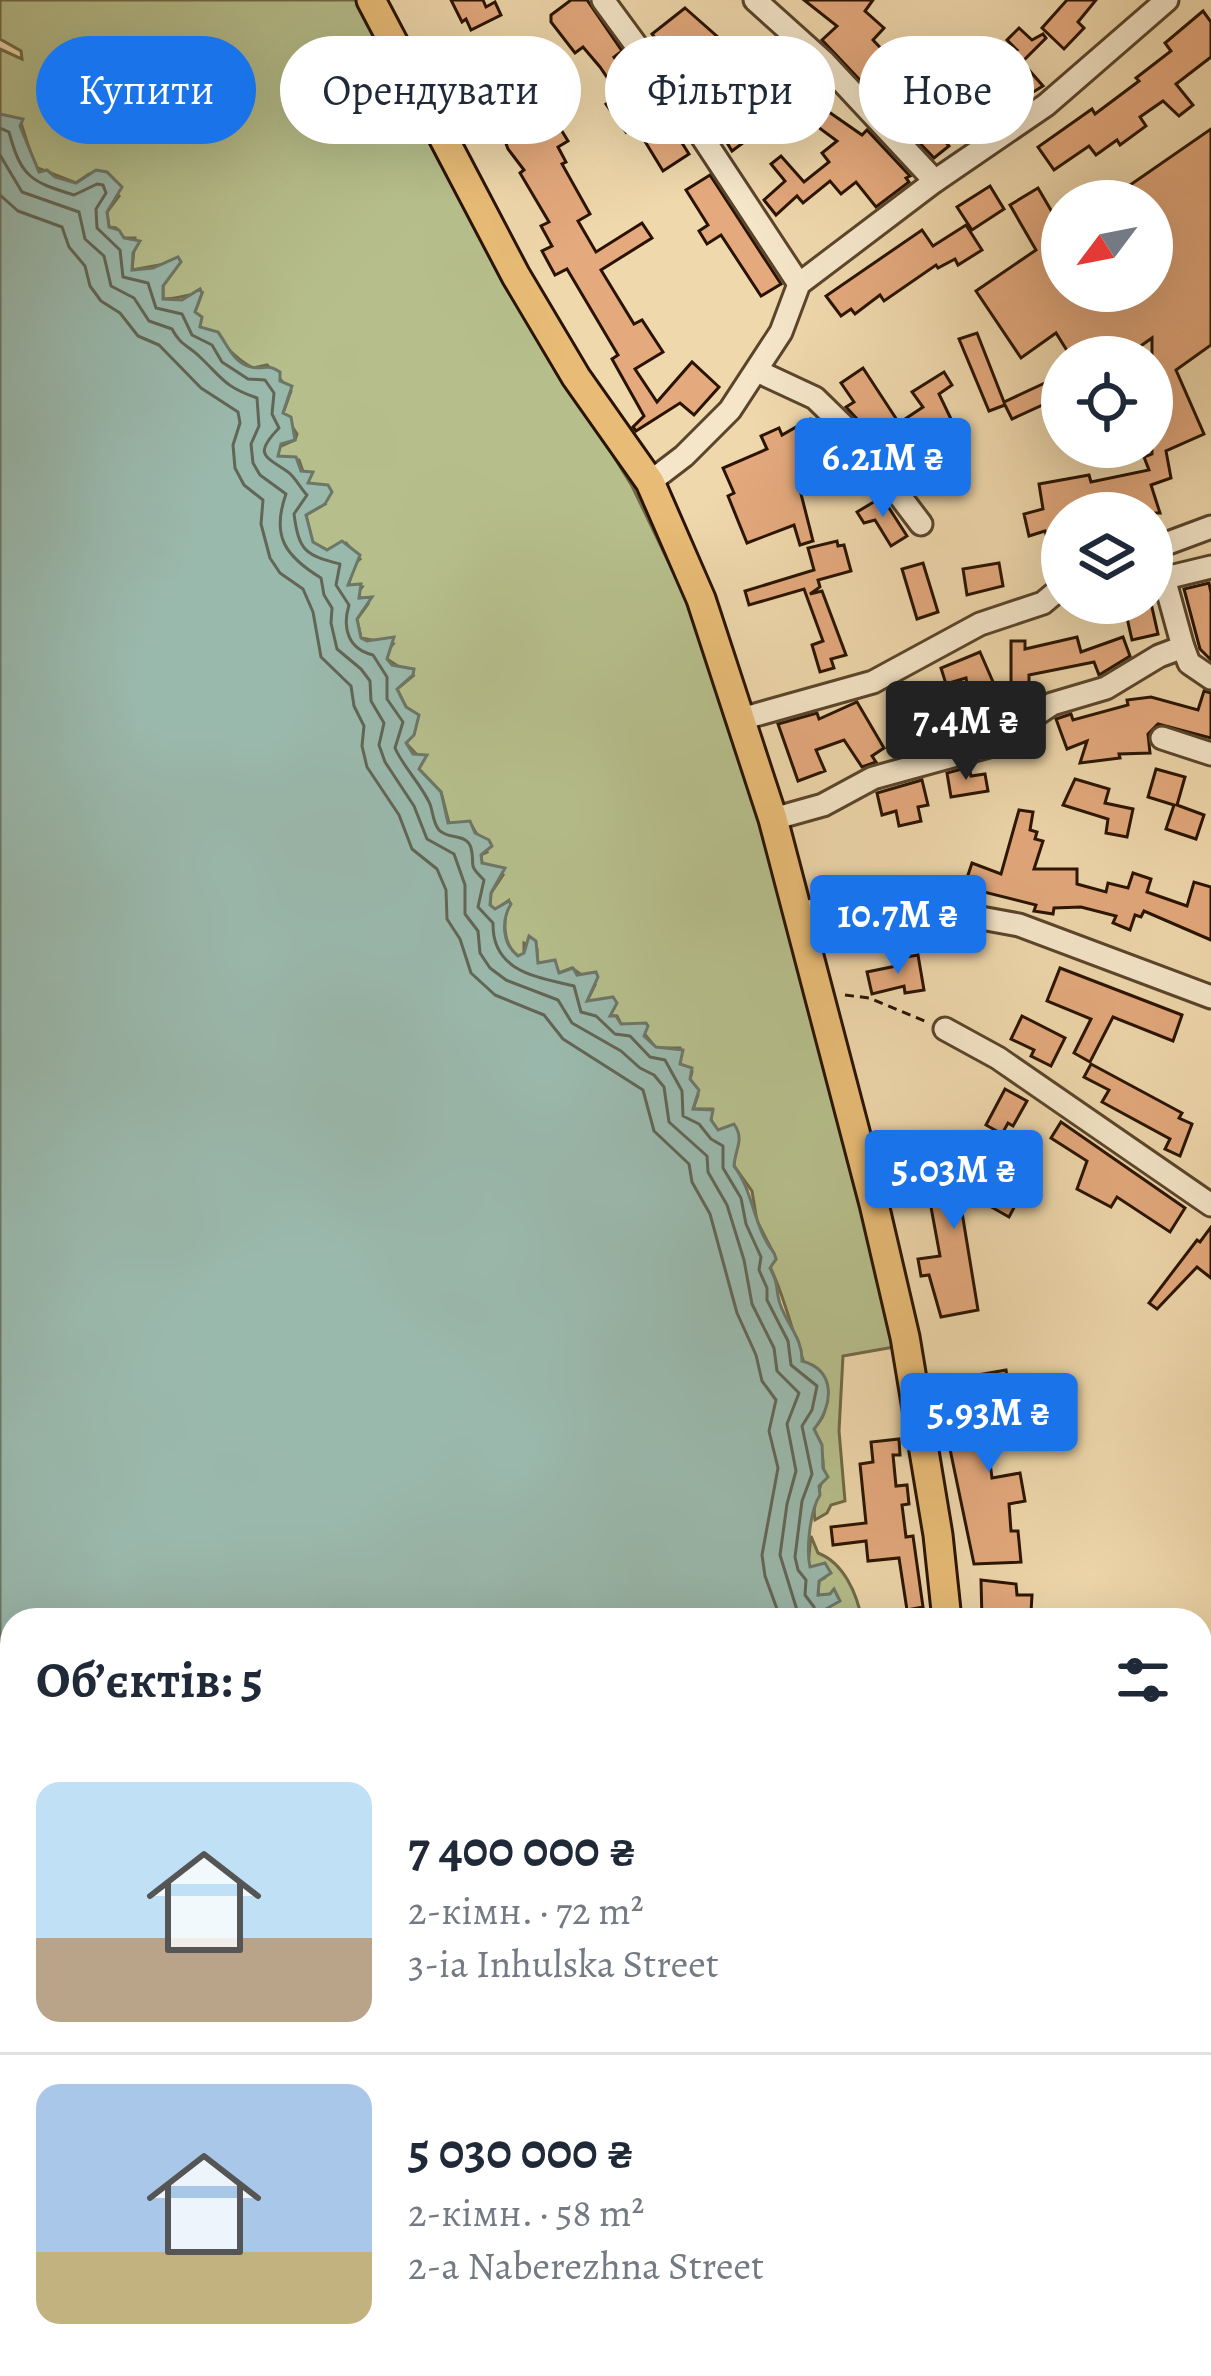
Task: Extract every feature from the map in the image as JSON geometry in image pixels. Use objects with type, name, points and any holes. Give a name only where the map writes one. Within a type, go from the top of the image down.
[{"type":"main road","points":[[370,0],[516,276],[576,376],[650,482],[701,599],[773,819],[874,1204],[904,1337],[946,1608]]},
{"type":"street","points":[[603,0],[691,120],[799,284]]},
{"type":"street","points":[[755,0],[824,61],[935,181]]},
{"type":"street","points":[[650,482],[721,421],[781,332],[799,284],[1046,105],[1167,0]]},
{"type":"street","points":[[757,371],[814,398],[855,437],[921,524]]},
{"type":"street","points":[[1173,541],[1211,527]]},
{"type":"street","points":[[1173,576],[1211,567]]},
{"type":"street","points":[[741,719],[873,682],[980,624],[1041,604]]},
{"type":"street","points":[[1173,618],[1189,663],[1211,678]]},
{"type":"street","points":[[773,819],[823,805],[873,778],[989,746],[1052,704],[1106,688],[1159,656],[1184,647]]},
{"type":"street","points":[[1162,738],[1211,754]]},
{"type":"street","points":[[799,914],[861,896],[997,921],[1035,930],[1211,998]]},
{"type":"street","points":[[945,1029],[998,1058],[1211,1204]]},
{"type":"path","points":[[818,992],[869,998],[945,1029]]},
{"type":"green space","points":[[0,0],[359,0],[379,36],[280,36],[280,144],[438,144],[569,384],[632,486],[691,609],[763,821],[864,1206],[894,1347],[843,1356],[839,1431],[845,1501],[831,1505],[815,1520],[823,1466],[814,1429],[824,1415],[824,1398],[804,1362],[770,1267],[776,1259],[757,1221],[752,1191],[734,1166],[736,1132],[718,1130],[711,1120],[712,1109],[693,1109],[698,1095],[690,1079],[692,1072],[680,1065],[680,1048],[656,1048],[638,1026],[621,1024],[610,1011],[587,1001],[595,985],[572,968],[559,973],[537,963],[537,949],[524,943],[524,953],[518,956],[513,951],[505,931],[508,901],[495,910],[490,905],[491,893],[503,875],[482,863],[481,855],[487,852],[472,826],[449,823],[441,792],[419,769],[417,755],[406,743],[414,734],[418,715],[406,707],[397,689],[413,676],[387,659],[393,644],[361,638],[357,619],[368,604],[357,594],[362,587],[348,586],[360,559],[346,543],[327,550],[312,542],[306,515],[325,504],[307,483],[299,460],[278,456],[277,448],[295,440],[297,434],[283,413],[291,391],[267,365],[253,368],[245,364],[200,327],[195,312],[202,293],[163,299],[163,286],[177,266],[170,263],[132,270],[135,238],[124,238],[109,227],[107,212],[119,196],[89,174],[76,183],[35,167],[21,123],[0,114],[0,49],[22,59],[21,51],[0,39]]},
{"type":"green space","points":[[811,1536],[818,1553],[848,1580],[859,1608],[829,1608],[830,1594],[818,1596],[819,1581],[824,1578],[808,1565]]},
{"type":"water","points":[[0,114],[23,119],[20,126],[39,172],[47,170],[76,183],[96,170],[107,172],[122,187],[107,212],[109,227],[124,238],[140,241],[132,270],[153,268],[178,257],[181,262],[163,286],[163,299],[182,300],[200,289],[195,312],[202,317],[200,327],[218,332],[240,362],[276,369],[280,381],[292,386],[283,413],[291,417],[295,440],[281,444],[278,456],[296,457],[301,471],[313,472],[308,483],[328,485],[332,492],[325,504],[306,515],[313,542],[327,550],[342,541],[360,555],[348,585],[361,584],[359,598],[372,597],[357,619],[361,638],[394,637],[387,659],[392,665],[414,669],[397,689],[406,707],[419,715],[414,735],[406,743],[413,754],[427,755],[419,769],[441,792],[448,823],[470,821],[475,833],[492,846],[481,855],[482,863],[505,868],[490,905],[495,909],[511,904],[505,931],[513,951],[518,956],[524,953],[529,936],[536,941],[538,963],[555,960],[559,973],[573,968],[577,975],[596,972],[587,1001],[613,997],[617,1003],[610,1016],[621,1024],[646,1023],[644,1036],[656,1047],[683,1050],[680,1064],[692,1068],[690,1079],[699,1090],[693,1109],[713,1110],[711,1120],[718,1130],[734,1124],[739,1140],[734,1166],[776,1259],[770,1268],[780,1305],[799,1343],[802,1361],[821,1372],[828,1389],[825,1410],[814,1429],[828,1477],[819,1486],[809,1560],[810,1567],[825,1563],[831,1573],[819,1581],[818,1595],[834,1589],[840,1601],[828,1608],[0,1608]]},
{"type":"building","points":[[451,0],[483,0],[486,7],[495,2],[501,15],[471,30]]},
{"type":"building","points":[[571,0],[587,0],[612,36],[605,36],[605,74],[581,48],[581,36],[562,36],[551,15]]},
{"type":"building","points":[[804,0],[873,0],[865,11],[884,28],[877,36],[859,36],[859,79],[835,54],[835,36],[826,36],[837,26]]},
{"type":"building","points":[[1067,0],[1096,0],[1078,22],[1084,28],[1064,49],[1042,28]]},
{"type":"building","points":[[685,8],[717,36],[654,36]]},
{"type":"building","points":[[1203,11],[1211,22],[1211,57],[1176,84],[1193,105],[1179,116],[1163,101],[1140,117],[1146,126],[1120,145],[1117,140],[1096,155],[1089,146],[1054,170],[1038,147],[1139,81],[1136,78],[1171,51],[1165,43]]},
{"type":"building","points":[[1043,34],[1046,38],[1034,50],[1034,39]]},
{"type":"building","points":[[835,116],[859,133],[859,144],[880,144],[910,176],[906,178],[909,182],[876,207],[856,182],[841,194],[830,181],[803,203],[797,196],[776,215],[764,200],[785,181],[771,164],[781,156],[804,182],[829,162],[822,153],[837,141]]},
{"type":"building","points":[[1211,129],[1211,345],[1176,370],[1204,434],[1173,448],[1173,336],[1056,333],[1041,336],[1041,344],[1021,358],[976,291],[1036,250],[1010,205],[1038,188],[1041,312],[1173,312],[1173,180],[1137,180]]},
{"type":"building","points":[[506,144],[563,144],[558,147],[566,162],[562,164],[590,214],[578,221],[596,252],[642,223],[652,238],[601,270],[634,324],[642,320],[663,352],[635,369],[657,402],[692,362],[719,387],[694,415],[680,403],[636,431],[633,427],[644,416],[612,359],[618,355],[567,269],[555,275],[542,251],[552,246],[541,226],[549,222],[520,173],[524,170]]},
{"type":"building","points":[[647,144],[683,144],[689,154],[663,171]]},
{"type":"building","points":[[921,144],[947,144],[934,158]]},
{"type":"building","points":[[710,175],[781,284],[761,296],[721,235],[707,244],[699,231],[708,225],[686,190]]},
{"type":"building","points":[[990,186],[1004,209],[972,230],[957,207]]},
{"type":"building","points":[[966,225],[982,250],[958,265],[955,259],[936,265],[884,301],[880,295],[855,314],[851,309],[841,316],[826,296],[922,230],[933,246]]},
{"type":"building","points":[[977,333],[1004,402],[1041,385],[1041,406],[1012,419],[1005,405],[989,411],[959,339]]},
{"type":"building","points":[[863,368],[899,423],[923,407],[912,392],[944,372],[952,385],[939,394],[962,442],[948,448],[937,425],[899,449],[884,427],[872,435],[846,407],[854,402],[841,383]]},
{"type":"building","points":[[816,420],[829,444],[816,451],[825,474],[799,486],[813,541],[800,545],[794,525],[747,543],[728,496],[734,493],[723,468],[767,449],[761,436],[779,428],[782,435]]},
{"type":"building","points":[[1169,468],[1171,478],[1151,485],[1153,492],[1041,492],[1041,496],[1039,484],[1089,475],[1091,482]]},
{"type":"building","points":[[882,497],[907,536],[891,546],[875,520],[864,523],[857,512]]},
{"type":"building","points":[[1041,510],[1041,532],[1029,536],[1024,514]]},
{"type":"building","points":[[837,541],[838,546],[844,545],[851,571],[818,580],[820,587],[810,594],[822,591],[846,655],[831,659],[834,668],[820,672],[812,645],[823,641],[804,589],[749,605],[745,591],[814,570],[808,548]]},
{"type":"building","points":[[923,563],[938,612],[917,619],[902,569]]},
{"type":"building","points":[[999,563],[1003,586],[967,595],[963,569]]},
{"type":"building","points":[[1209,583],[1211,660],[1200,649],[1184,589]]},
{"type":"building","points":[[1128,624],[1156,624],[1158,634],[1132,640]]},
{"type":"building","points":[[1077,637],[1081,652],[1123,637],[1130,656],[1099,675],[1094,662],[1029,675],[1029,688],[1011,689],[1011,641],[1025,641],[1025,649]]},
{"type":"building","points":[[980,652],[1000,698],[987,699],[995,724],[962,738],[955,713],[971,708],[966,678],[946,684],[941,668]]},
{"type":"building","points":[[1204,691],[1211,693],[1211,738],[1158,724],[1148,734],[1150,753],[1080,763],[1087,741],[1067,749],[1056,719],[1071,714],[1073,720],[1128,705],[1127,700],[1151,697],[1198,710]]},
{"type":"building","points":[[916,693],[940,695],[937,745],[906,745],[907,727],[913,728]]},
{"type":"building","points":[[857,702],[884,748],[872,756],[876,762],[862,767],[844,740],[816,750],[825,771],[798,781],[778,724],[817,713],[819,719]]},
{"type":"building","points":[[969,767],[971,776],[985,774],[988,791],[951,797],[947,773]]},
{"type":"building","points":[[1156,769],[1185,777],[1177,805],[1204,815],[1196,839],[1166,829],[1174,805],[1148,797]]},
{"type":"building","points":[[1075,779],[1109,789],[1105,803],[1133,809],[1127,837],[1106,833],[1108,819],[1063,805]]},
{"type":"building","points":[[922,780],[928,805],[918,807],[921,821],[899,826],[896,811],[882,815],[877,793]]},
{"type":"building","points":[[1019,810],[1033,812],[1030,830],[1037,832],[1035,839],[1043,841],[1034,869],[1077,869],[1077,884],[1106,892],[1108,883],[1128,888],[1133,873],[1151,879],[1147,892],[1187,906],[1194,882],[1211,887],[1211,940],[1144,911],[1141,917],[1135,915],[1130,930],[1113,923],[1116,916],[1081,907],[1054,908],[1053,914],[1034,911],[1036,905],[964,887],[972,863],[1001,874]]},
{"type":"building","points":[[918,955],[924,990],[905,993],[904,986],[872,994],[867,972],[901,965],[900,958]]},
{"type":"building","points":[[1060,968],[1182,1015],[1173,1041],[1113,1017],[1090,1062],[1074,1053],[1091,1019],[1047,1001]]},
{"type":"building","points":[[1022,1016],[1065,1038],[1051,1066],[1031,1056],[1034,1050],[1011,1039]]},
{"type":"building","points":[[1091,1064],[1182,1113],[1179,1118],[1192,1124],[1180,1156],[1165,1149],[1170,1139],[1102,1102],[1109,1090],[1084,1077]]},
{"type":"building","points":[[1005,1089],[1027,1101],[1013,1126],[1008,1123],[1002,1134],[986,1125]]},
{"type":"building","points":[[1061,1122],[1185,1208],[1170,1232],[1117,1197],[1111,1207],[1077,1189],[1087,1161],[1051,1138]]},
{"type":"building","points":[[922,1163],[923,1167],[977,1165],[978,1181],[1018,1200],[1009,1217],[958,1188],[978,1310],[941,1317],[929,1275],[921,1276],[918,1259],[940,1256],[926,1180],[911,1182],[908,1165]]},
{"type":"building","points":[[1211,1227],[1211,1278],[1197,1267],[1157,1309],[1149,1303]]},
{"type":"building","points":[[1006,1370],[1013,1416],[1020,1414],[1025,1438],[988,1447],[992,1478],[1020,1473],[1025,1501],[1009,1504],[1021,1562],[974,1564],[946,1430],[988,1422],[982,1389],[975,1390],[972,1376]]},
{"type":"building","points":[[899,1439],[900,1455],[893,1455],[896,1486],[907,1485],[909,1504],[902,1505],[906,1537],[913,1536],[923,1607],[907,1608],[899,1558],[868,1561],[866,1541],[833,1545],[831,1527],[866,1523],[860,1464],[873,1462],[871,1442]]},
{"type":"building","points":[[981,1580],[1016,1584],[1017,1595],[1032,1595],[1031,1608],[982,1608]]}]
